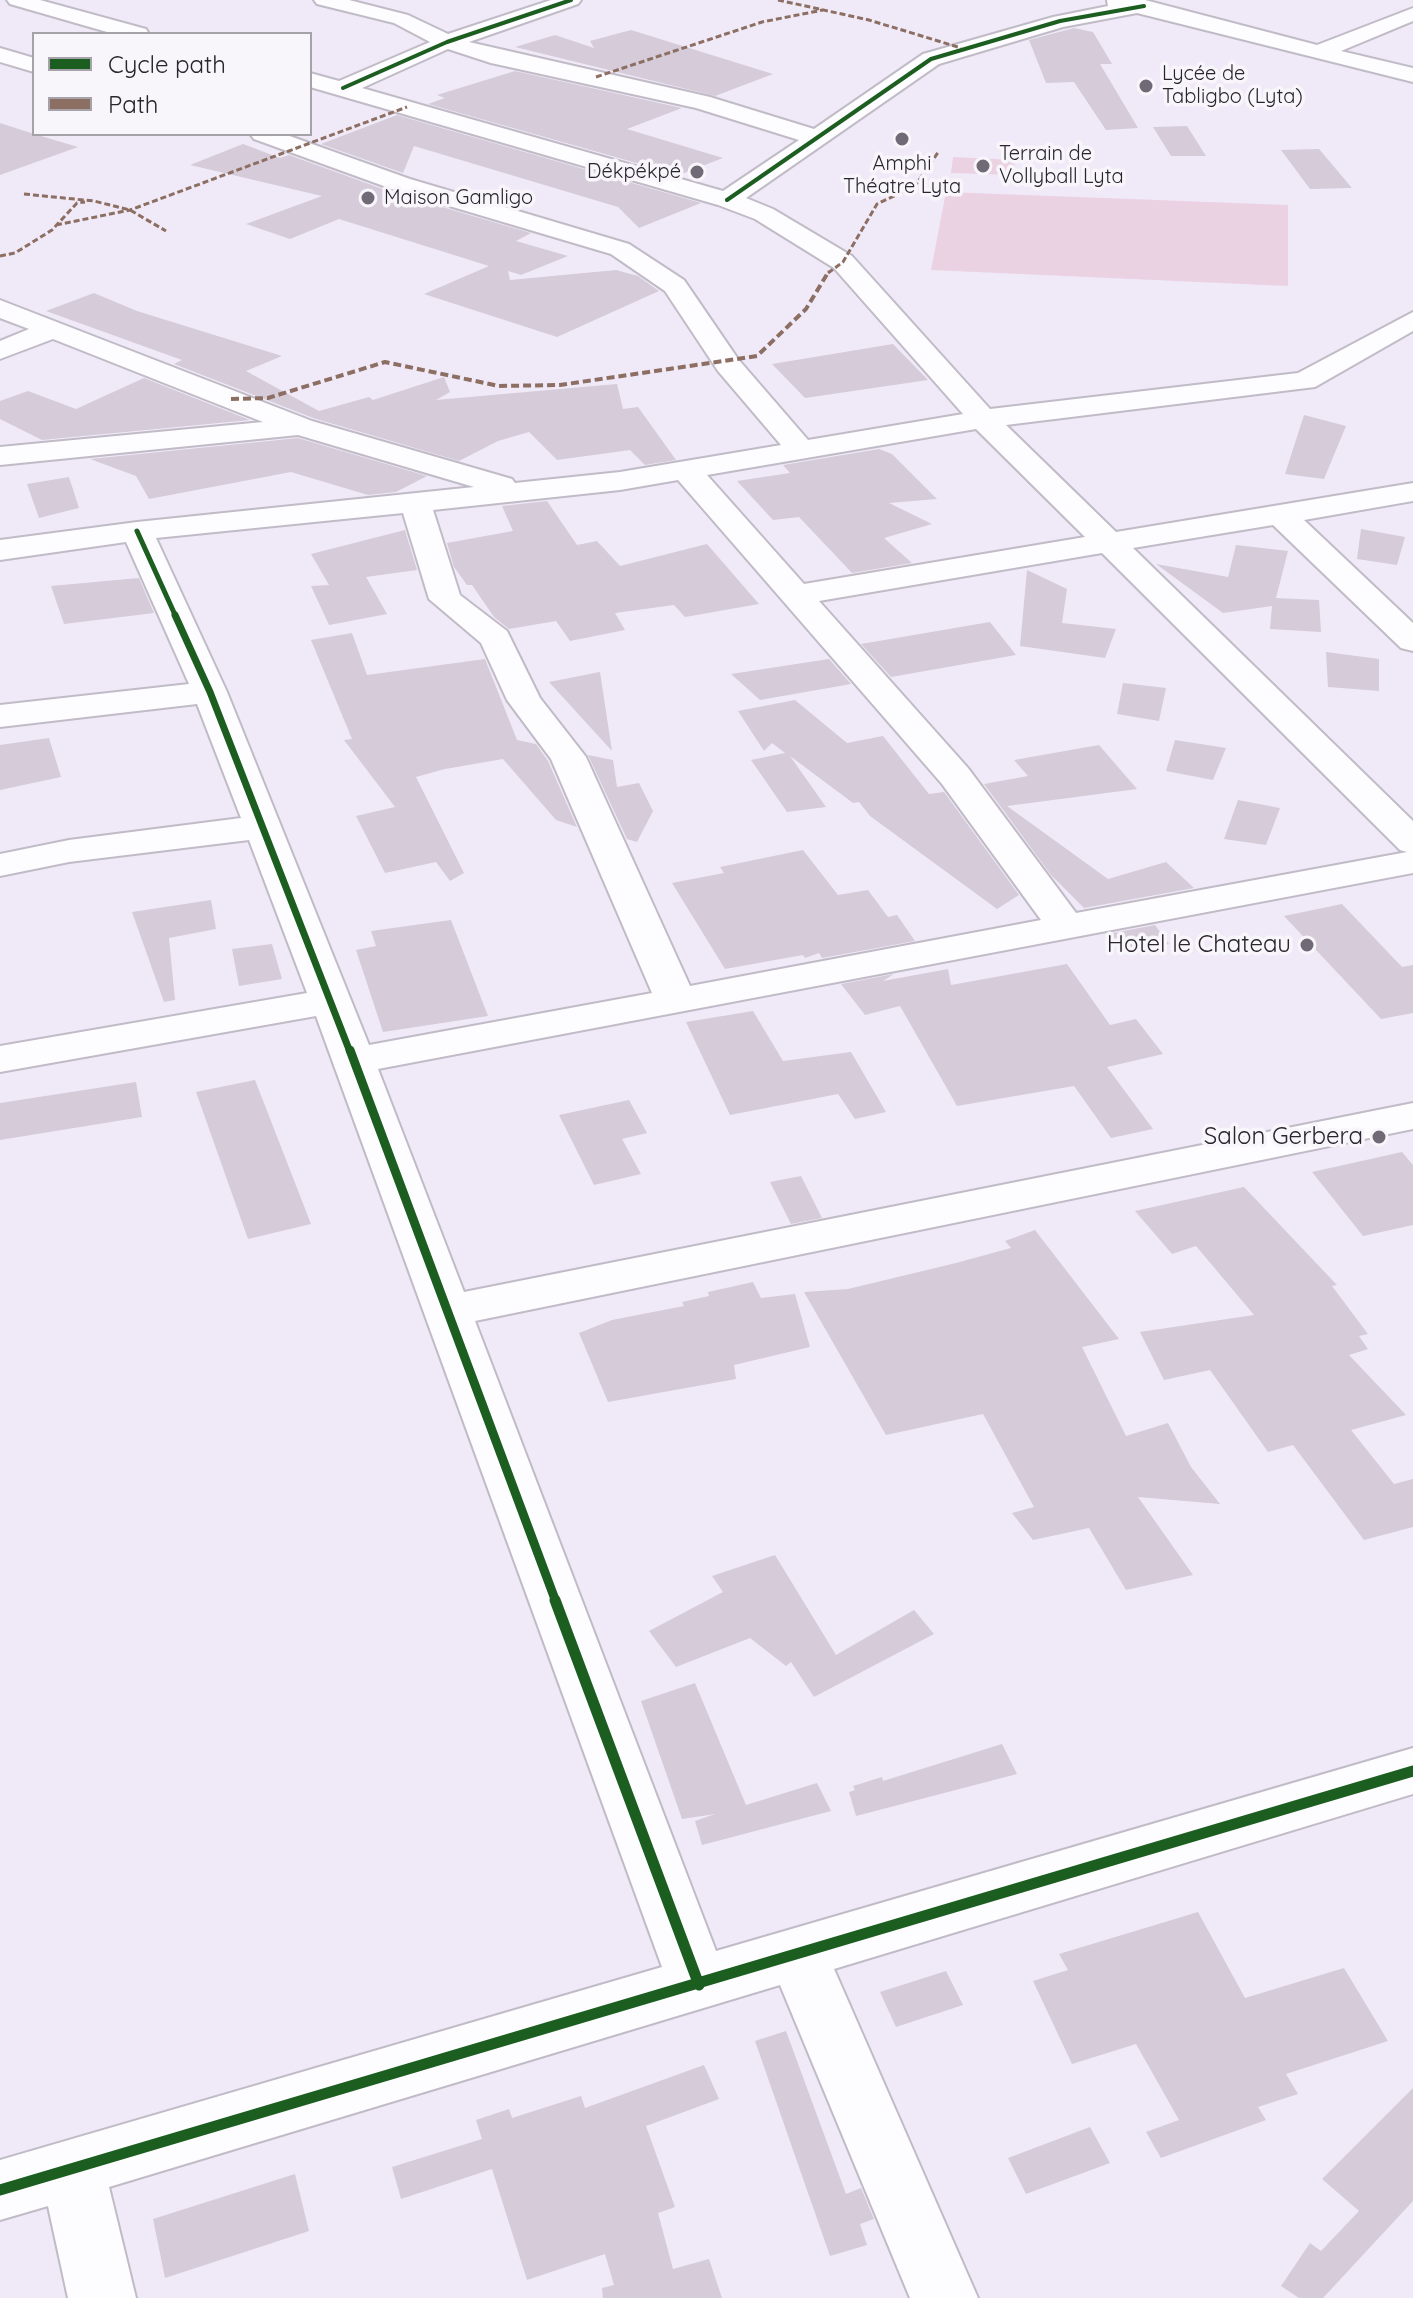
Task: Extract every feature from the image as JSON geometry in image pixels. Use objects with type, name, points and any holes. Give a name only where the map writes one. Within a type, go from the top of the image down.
[{"type":"street","points":[[324,0],[401,19],[447,42],[491,56],[715,105],[814,137]]},
{"type":"street","points":[[343,88],[447,42],[571,0]]},
{"type":"street","points":[[1107,0],[1194,18],[1413,75]]},
{"type":"street","points":[[0,12],[30,1],[131,32]]},
{"type":"street","points":[[727,200],[931,59],[1060,21],[1144,6]]},
{"type":"street","points":[[1194,18],[1222,6]]},
{"type":"street","points":[[1319,52],[1413,14]]},
{"type":"street","points":[[0,55],[32,64]]},
{"type":"street","points":[[312,80],[727,200],[764,214],[843,262],[983,419],[1413,842]]},
{"type":"street","points":[[268,136],[401,184],[620,249],[675,286],[728,365],[801,450]]},
{"type":"street","points":[[0,308],[302,427],[523,491]]},
{"type":"street","points":[[0,550],[137,531],[523,491],[686,470],[983,419],[1305,381],[1413,320]]},
{"type":"street","points":[[0,351],[53,329]]},
{"type":"street","points":[[0,456],[302,427]]},
{"type":"street","points":[[686,470],[955,776],[1065,926]]},
{"type":"street","points":[[795,595],[1413,492]]},
{"type":"street","points":[[415,502],[445,599],[495,638],[524,700],[568,757],[675,998]]},
{"type":"street","points":[[1280,514],[1413,641]]},
{"type":"street","points":[[137,531],[210,692],[354,1061],[699,1985]]},
{"type":"street","points":[[0,716],[210,692]]},
{"type":"street","points":[[0,865],[69,851],[261,827]]},
{"type":"street","points":[[354,1061],[675,998],[1413,862]]},
{"type":"street","points":[[0,1059],[330,1001]]},
{"type":"street","points":[[447,1311],[1413,1116]]},
{"type":"street","points":[[0,2190],[1413,1771]]},
{"type":"street","points":[[798,1955],[944,2298]]},
{"type":"street","points":[[72,2169],[102,2298]]},
{"type":"shaded area","name":"Terrain de Vollyball Lyta","points":[[953,157],[1015,160],[1014,175],[951,173]]},
{"type":"shaded area","points":[[946,192],[1288,205],[1288,286],[931,270]]},
{"type":"building","points":[[1074,28],[1093,32],[1112,64],[1100,64],[1138,128],[1106,130],[1074,82],[1046,83],[1029,40]]},
{"type":"building","points":[[631,30],[773,74],[715,96],[515,47],[555,35],[594,48],[590,41]]},
{"type":"building","points":[[515,71],[682,108],[627,129],[723,158],[679,175],[428,104],[445,98],[437,95]]},
{"type":"building","points":[[397,115],[701,203],[639,228],[618,207],[414,146],[403,173],[321,144]]},
{"type":"building","points":[[0,123],[32,133],[32,136],[78,147],[0,175]]},
{"type":"building","points":[[1187,126],[1206,156],[1171,156],[1153,127]]},
{"type":"building","points":[[243,144],[280,158],[289,155],[391,192],[531,233],[516,241],[568,256],[521,275],[508,271],[510,280],[616,270],[638,276],[659,291],[557,337],[424,294],[489,266],[339,219],[290,239],[246,224],[322,196],[190,165]]},
{"type":"building","points":[[1319,149],[1352,188],[1310,189],[1281,150]]},
{"type":"building","points":[[94,293],[137,311],[282,356],[246,371],[319,411],[369,397],[373,400],[444,377],[450,392],[436,400],[617,384],[623,409],[638,407],[676,460],[645,465],[630,450],[557,460],[529,432],[498,441],[459,461],[313,418],[174,364],[182,360],[46,311]]},
{"type":"building","points":[[893,344],[928,380],[805,398],[772,364]]},
{"type":"building","points":[[144,378],[250,420],[42,440],[0,419],[0,401],[28,391],[76,409]]},
{"type":"building","points":[[1304,415],[1346,426],[1324,479],[1285,474]]},
{"type":"building","points":[[298,438],[427,476],[396,492],[368,495],[291,472],[149,499],[136,476],[90,459]]},
{"type":"building","points":[[879,449],[892,454],[937,499],[889,503],[932,524],[884,538],[912,563],[852,573],[799,517],[773,520],[737,481],[790,473],[783,465]]},
{"type":"building","points":[[69,477],[79,508],[39,518],[27,484]]},
{"type":"building","points":[[547,501],[577,545],[597,541],[620,566],[707,544],[759,604],[685,617],[674,605],[615,613],[625,630],[570,641],[556,621],[509,629],[494,617],[472,585],[467,585],[454,567],[447,543],[513,531],[502,506]]},
{"type":"building","points":[[1361,529],[1405,537],[1397,565],[1357,559]]},
{"type":"building","points":[[405,530],[417,570],[366,577],[387,614],[329,625],[311,586],[329,585],[311,554]]},
{"type":"building","points":[[1236,545],[1288,551],[1276,598],[1319,600],[1321,632],[1270,629],[1272,606],[1223,613],[1156,564],[1228,577]]},
{"type":"building","points":[[1027,570],[1067,589],[1062,623],[1116,629],[1105,658],[1020,646]]},
{"type":"building","points":[[139,578],[154,613],[64,624],[51,586]]},
{"type":"building","points":[[990,622],[1016,655],[891,677],[861,644]]},
{"type":"building","points":[[352,633],[367,675],[485,659],[517,740],[536,744],[548,761],[577,827],[556,820],[503,759],[445,769],[416,777],[464,873],[450,881],[436,862],[385,873],[356,816],[395,807],[344,740],[352,739],[311,640]]},
{"type":"building","points":[[1326,652],[1379,659],[1379,691],[1328,687]]},
{"type":"building","points":[[829,659],[851,684],[760,700],[731,674]]},
{"type":"building","points":[[600,672],[612,751],[549,682]]},
{"type":"building","points":[[1123,683],[1166,688],[1159,721],[1117,714]]},
{"type":"building","points":[[795,700],[847,743],[883,736],[929,794],[944,792],[1019,895],[997,909],[870,816],[859,802],[853,803],[790,756],[826,807],[787,812],[751,760],[785,753],[772,743],[764,751],[738,711]]},
{"type":"building","points":[[49,738],[61,777],[0,790],[0,745]]},
{"type":"building","points":[[1175,740],[1226,748],[1213,780],[1166,771]]},
{"type":"building","points":[[1099,745],[1137,789],[1007,806],[1108,879],[1166,862],[1194,888],[1084,908],[1051,875],[984,784],[1028,776],[1014,760]]},
{"type":"building","points":[[588,755],[613,760],[617,787],[639,783],[653,811],[637,842],[627,839]]},
{"type":"building","points":[[1238,800],[1280,808],[1266,845],[1224,839]]},
{"type":"building","points":[[803,850],[838,895],[868,890],[888,917],[897,915],[915,941],[822,958],[819,953],[805,958],[803,955],[725,969],[672,883],[724,873],[720,867]]},
{"type":"building","points":[[211,900],[216,929],[169,938],[175,1000],[164,1002],[132,912]]},
{"type":"building","points":[[1342,904],[1402,967],[1413,965],[1413,1013],[1381,1019],[1284,916]]},
{"type":"building","points":[[451,920],[488,1016],[383,1032],[356,950],[376,946],[371,931]]},
{"type":"building","points":[[1155,925],[1169,944],[1124,953],[1107,934]]},
{"type":"building","points":[[272,944],[282,979],[239,986],[232,949]]},
{"type":"building","points":[[1067,964],[1110,1025],[1136,1019],[1163,1054],[1107,1067],[1153,1129],[1111,1138],[1074,1086],[957,1106],[900,1006],[865,1015],[841,984],[894,974],[883,981],[948,969],[951,985]]},
{"type":"building","points":[[753,1011],[783,1061],[851,1052],[886,1112],[855,1119],[838,1094],[730,1115],[686,1022]]},
{"type":"building","points":[[255,1080],[311,1224],[248,1239],[196,1092]]},
{"type":"building","points":[[136,1082],[142,1117],[0,1140],[0,1103]]},
{"type":"building","points":[[629,1100],[647,1133],[622,1139],[641,1174],[594,1185],[559,1115]]},
{"type":"building","points":[[1402,1152],[1413,1165],[1413,1225],[1363,1236],[1312,1172]]},
{"type":"building","points":[[801,1176],[822,1218],[791,1224],[770,1182]]},
{"type":"building","points":[[1244,1187],[1337,1285],[1332,1286],[1368,1334],[1359,1336],[1368,1349],[1349,1355],[1406,1415],[1351,1430],[1394,1484],[1413,1479],[1413,1527],[1364,1540],[1293,1445],[1268,1452],[1210,1370],[1164,1380],[1140,1332],[1254,1315],[1196,1246],[1172,1254],[1135,1211]]},
{"type":"building","points":[[1035,1230],[1119,1339],[1082,1347],[1126,1436],[1168,1423],[1191,1467],[1220,1504],[1138,1497],[1193,1575],[1126,1590],[1089,1528],[1033,1540],[1012,1513],[1034,1507],[983,1414],[886,1435],[804,1292],[848,1289],[956,1263],[1011,1248],[1005,1241]]},
{"type":"building","points":[[753,1282],[761,1298],[795,1294],[810,1347],[734,1365],[736,1379],[608,1402],[579,1333],[612,1320],[684,1306],[682,1302],[709,1296],[708,1292]]},
{"type":"building","points":[[775,1555],[836,1655],[914,1610],[934,1634],[814,1697],[791,1662],[786,1666],[750,1638],[676,1667],[649,1631],[723,1592],[712,1576]]},
{"type":"building","points":[[695,1683],[746,1805],[817,1783],[831,1811],[702,1845],[695,1821],[715,1814],[682,1819],[641,1701]]},
{"type":"building","points":[[1002,1744],[1017,1774],[856,1816],[849,1792],[855,1790],[853,1786],[882,1777],[883,1781]]},
{"type":"building","points":[[1198,1912],[1245,1998],[1344,1968],[1388,2041],[1286,2074],[1298,2094],[1258,2107],[1266,2120],[1161,2158],[1146,2132],[1179,2120],[1136,2044],[1072,2064],[1033,1981],[1068,1970],[1059,1954]]},
{"type":"building","points":[[946,1971],[963,2005],[896,2027],[880,1992]]},
{"type":"building","points":[[786,2031],[846,2194],[861,2188],[874,2219],[860,2224],[867,2245],[830,2256],[755,2041]]},
{"type":"building","points":[[704,2065],[719,2099],[646,2126],[675,2207],[658,2213],[673,2269],[709,2259],[722,2298],[603,2298],[602,2288],[614,2285],[605,2254],[527,2280],[492,2169],[401,2199],[392,2167],[482,2139],[476,2120],[509,2109],[512,2118],[581,2096],[585,2108]]},
{"type":"building","points":[[1413,2088],[1413,2201],[1323,2298],[1299,2298],[1281,2286],[1310,2243],[1321,2251],[1359,2211],[1322,2179]]},
{"type":"building","points":[[1090,2127],[1110,2163],[1026,2194],[1008,2158]]},
{"type":"building","points":[[295,2174],[309,2231],[165,2278],[153,2219]]},
{"type":"marked path","points":[[778,0],[869,20],[961,48]]},
{"type":"marked path","points":[[596,77],[762,22],[823,10]]},
{"type":"marked path","points":[[56,225],[130,210],[407,107]]},
{"type":"marked path","points":[[231,399],[268,398],[385,362],[499,386],[560,385],[757,356],[806,309],[829,271],[843,262],[877,204],[915,186],[939,151]]},
{"type":"marked path","points":[[24,194],[94,201],[130,210],[166,231]]},
{"type":"marked path","points":[[0,256],[15,253],[52,230],[77,203],[85,202]]},
{"type":"cycle path","points":[[343,88],[447,42],[571,0]]},
{"type":"cycle path","points":[[727,200],[931,59],[1060,21],[1144,6]]},
{"type":"cycle path","points":[[137,531],[210,692],[354,1061],[699,1985]]},
{"type":"cycle path","points":[[0,2190],[1413,1771]]},
{"type":"place","name":"Lycée de Tabligbo (Lyta)","points":[[1146,86]]},
{"type":"place","name":"Amphi Théatre Lyta","points":[[902,139]]},
{"type":"place","name":"Terrain de Vollyball Lyta","points":[[983,166]]},
{"type":"place","name":"Dékpékpé","points":[[697,172]]},
{"type":"place","name":"Maison Gamligo","points":[[368,198]]},
{"type":"place","name":"Hotel le Chateau","points":[[1307,945]]},
{"type":"place","name":"Salon Gerbera","points":[[1379,1137]]}]
